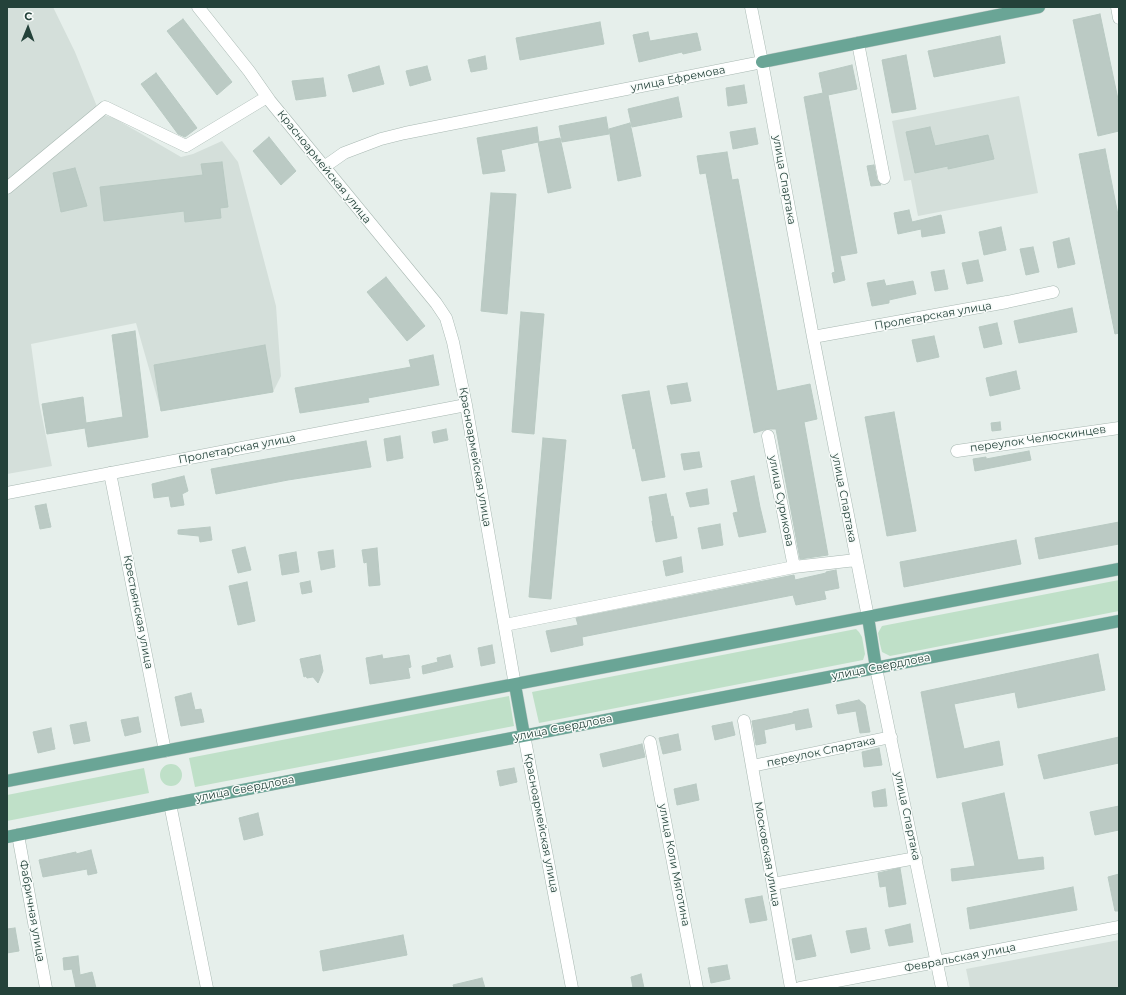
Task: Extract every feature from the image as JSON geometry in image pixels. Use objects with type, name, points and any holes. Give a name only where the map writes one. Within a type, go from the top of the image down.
[{"type":"main road","name":"улица Ефремова","points":[[762,62],[1039,7]]},
{"type":"main road","points":[[7,781],[1119,569]]},
{"type":"main road","name":"улица Спартака","points":[[868,617],[876,668]]},
{"type":"main road","name":"улица Свердлова","points":[[13,836],[524,735],[1119,621]]},
{"type":"main road","name":"Красноармейская улица","points":[[515,684],[524,735]]},
{"type":"street","name":"Красноармейская улица","points":[[198,7],[249,71],[266,97],[436,303],[446,318],[453,342],[466,405],[515,684]]},
{"type":"street","name":"улица Спартака","points":[[751,7],[813,337],[868,617]]},
{"type":"street","points":[[1117,7],[1119,18]]},
{"type":"street","points":[[858,43],[884,178]]},
{"type":"street","name":"улица Ефремова","points":[[324,167],[344,152],[381,139],[405,133],[762,62]]},
{"type":"street","points":[[7,188],[105,107],[186,146],[266,97]]},
{"type":"street","name":"Пролетарская улица","points":[[813,337],[978,308],[1053,292]]},
{"type":"street","name":"Пролетарская улица","points":[[7,493],[466,405]]},
{"type":"street","name":"переулок Челюскинцев","points":[[957,451],[1119,428]]},
{"type":"street","name":"улица Сурикова","points":[[768,436],[794,567]]},
{"type":"street","name":"Крестьянская улица","points":[[110,473],[165,751]]},
{"type":"street","points":[[505,625],[794,567],[856,560]]},
{"type":"street","name":"улица Спартака","points":[[876,668],[942,988]]},
{"type":"street","name":"Московская улица","points":[[744,721],[791,988]]},
{"type":"street","name":"Красноармейская улица","points":[[524,735],[572,988]]},
{"type":"street","name":"переулок Спартака","points":[[752,766],[891,737]]},
{"type":"street","name":"улица Коли Мяготина","points":[[650,742],[697,988]]},
{"type":"street","points":[[170,804],[207,988]]},
{"type":"street","name":"Фабричная улица","points":[[13,836],[46,988]]},
{"type":"street","points":[[773,884],[916,858]]},
{"type":"street","name":"Февральская улица","points":[[800,988],[828,985],[937,962],[1119,927]]},
{"type":"shaded area","points":[[7,7],[53,7],[75,52],[100,114],[114,118],[181,157],[193,154],[222,141],[238,162],[276,306],[281,376],[273,392],[161,411],[136,323],[31,344],[39,402],[52,466],[7,474]]},
{"type":"shaded area","points":[[1019,96],[1038,193],[918,216],[911,180],[904,181],[892,121]]},
{"type":"shaded area","points":[[1119,940],[1119,988],[970,988],[966,969]]},
{"type":"green space","points":[[1119,580],[1119,611],[890,656],[882,652],[878,633],[882,626]]},
{"type":"green space","points":[[856,629],[862,637],[865,654],[863,660],[539,723],[532,692]]},
{"type":"green space","points":[[509,696],[514,726],[195,787],[189,758]]},
{"type":"green space","points":[[171,764],[179,767],[182,775],[179,783],[171,786],[163,783],[160,775],[163,767]]},
{"type":"green space","points":[[144,768],[149,793],[7,821],[7,795]]},
{"type":"building","points":[[1100,14],[1119,104],[1119,131],[1098,136],[1073,20]]},
{"type":"building","points":[[183,19],[232,82],[217,95],[167,31]]},
{"type":"building","points":[[600,22],[604,44],[520,60],[516,38]]},
{"type":"building","points":[[648,32],[650,41],[697,33],[701,50],[683,54],[682,52],[639,62],[633,35]]},
{"type":"building","points":[[1000,36],[1005,63],[934,77],[928,51]]},
{"type":"building","points":[[906,55],[916,109],[892,113],[882,60]]},
{"type":"building","points":[[485,56],[487,69],[471,72],[468,60]]},
{"type":"building","points":[[852,65],[857,89],[828,95],[857,253],[840,256],[845,280],[834,283],[832,273],[835,272],[804,97],[823,93],[819,73]]},
{"type":"building","points":[[379,66],[384,84],[353,92],[348,75]]},
{"type":"building","points":[[427,66],[431,80],[410,86],[406,71]]},
{"type":"building","points":[[156,73],[197,128],[185,137],[178,134],[141,84]]},
{"type":"building","points":[[323,78],[326,96],[296,100],[292,81]]},
{"type":"building","points":[[744,85],[747,103],[728,106],[726,88]]},
{"type":"building","points":[[678,97],[682,117],[632,127],[628,109]]},
{"type":"building","points":[[606,117],[609,134],[562,142],[559,126]]},
{"type":"building","points":[[630,123],[641,176],[618,181],[609,129]]},
{"type":"building","points":[[537,127],[539,142],[560,138],[571,188],[548,193],[538,142],[501,150],[505,171],[483,174],[477,138]]},
{"type":"building","points":[[930,127],[935,146],[988,135],[994,159],[948,169],[948,166],[915,173],[906,132]]},
{"type":"building","points":[[755,128],[758,144],[733,149],[730,132]]},
{"type":"building","points":[[269,137],[296,171],[281,185],[253,151]]},
{"type":"building","points":[[1105,149],[1119,220],[1119,333],[1115,334],[1079,154]]},
{"type":"building","points":[[727,152],[732,180],[738,179],[777,391],[810,384],[817,419],[804,422],[828,555],[800,559],[776,429],[767,429],[754,433],[706,173],[700,174],[697,156]]},
{"type":"building","points":[[222,162],[228,207],[220,208],[221,218],[185,222],[184,211],[104,221],[100,187],[203,175],[201,164]]},
{"type":"building","points":[[874,165],[877,180],[881,185],[871,186],[867,166]]},
{"type":"building","points":[[75,168],[87,206],[61,212],[53,173]]},
{"type":"building","points":[[491,193],[516,194],[507,314],[481,311]]},
{"type":"building","points":[[909,210],[912,222],[941,215],[945,233],[922,237],[921,229],[898,234],[894,213]]},
{"type":"building","points":[[1001,227],[1006,250],[984,255],[979,232]]},
{"type":"building","points":[[1069,238],[1075,264],[1058,268],[1053,242]]},
{"type":"building","points":[[1033,247],[1039,272],[1026,275],[1020,249]]},
{"type":"building","points":[[978,260],[983,281],[967,284],[962,263]]},
{"type":"building","points":[[944,270],[948,289],[935,291],[931,272]]},
{"type":"building","points":[[386,277],[425,326],[407,341],[367,292]]},
{"type":"building","points":[[884,280],[886,286],[913,281],[916,294],[889,300],[889,303],[872,306],[867,283]]},
{"type":"building","points":[[1072,308],[1077,332],[1019,343],[1014,321]]},
{"type":"building","points":[[521,312],[544,314],[534,434],[512,432]]},
{"type":"building","points":[[997,323],[1002,344],[984,348],[979,327]]},
{"type":"building","points":[[135,331],[148,437],[88,447],[85,428],[47,434],[42,404],[83,397],[86,423],[123,417],[112,335]]},
{"type":"building","points":[[934,336],[939,357],[917,362],[912,340]]},
{"type":"building","points":[[265,345],[273,392],[161,411],[154,365]]},
{"type":"building","points":[[433,355],[439,385],[368,398],[369,402],[300,413],[295,388],[411,367],[409,360]]},
{"type":"building","points":[[1016,371],[1020,389],[990,396],[986,378]]},
{"type":"building","points":[[687,383],[691,401],[671,404],[667,386]]},
{"type":"building","points":[[649,391],[665,477],[642,481],[635,448],[633,449],[622,395]]},
{"type":"building","points":[[894,412],[916,531],[887,536],[865,417]]},
{"type":"building","points":[[1000,422],[1001,430],[992,431],[991,423]]},
{"type":"building","points":[[446,429],[448,440],[434,443],[432,432]]},
{"type":"building","points":[[400,436],[403,458],[387,461],[384,439]]},
{"type":"building","points":[[543,438],[566,440],[551,599],[529,597]]},
{"type":"building","points":[[366,441],[371,467],[288,480],[216,494],[211,469]]},
{"type":"building","points":[[1029,451],[1031,460],[975,471],[973,459],[986,457],[986,459]]},
{"type":"building","points":[[699,452],[702,467],[684,470],[681,454]]},
{"type":"building","points":[[184,476],[188,491],[182,494],[184,505],[171,507],[169,496],[154,498],[152,484]]},
{"type":"building","points":[[754,476],[766,532],[739,537],[733,513],[738,512],[731,481]]},
{"type":"building","points":[[707,489],[709,504],[690,507],[686,493]]},
{"type":"building","points":[[666,494],[671,517],[673,516],[677,538],[656,542],[649,497]]},
{"type":"building","points":[[46,504],[51,527],[40,529],[35,506]]},
{"type":"building","points":[[1119,522],[1119,544],[1039,559],[1035,538]]},
{"type":"building","points":[[720,524],[723,545],[702,549],[698,528]]},
{"type":"building","points":[[210,527],[212,540],[200,542],[199,536],[178,534],[178,530]]},
{"type":"building","points":[[1016,540],[1021,564],[904,587],[900,562]]},
{"type":"building","points":[[245,547],[251,570],[238,573],[232,550]]},
{"type":"building","points":[[377,548],[380,585],[369,586],[367,562],[364,563],[362,550]]},
{"type":"building","points":[[333,550],[335,567],[321,570],[318,552]]},
{"type":"building","points":[[296,552],[299,572],[282,575],[279,555]]},
{"type":"building","points":[[681,557],[683,572],[666,576],[663,561]]},
{"type":"building","points":[[836,570],[839,588],[824,591],[826,599],[796,605],[793,595],[582,637],[583,645],[551,652],[546,631],[578,625],[576,618],[794,575],[795,580]]},
{"type":"building","points":[[310,581],[312,592],[302,594],[300,583]]},
{"type":"building","points":[[247,582],[255,621],[238,625],[229,586]]},
{"type":"building","points":[[492,645],[495,663],[481,666],[478,648]]},
{"type":"building","points":[[1098,654],[1105,690],[1018,708],[1015,692],[954,704],[964,749],[999,741],[1003,765],[937,778],[921,692]]},
{"type":"building","points":[[320,655],[323,671],[318,683],[313,677],[304,677],[300,659]]},
{"type":"building","points":[[382,655],[383,659],[409,655],[411,667],[408,668],[410,678],[370,684],[366,658]]},
{"type":"building","points":[[450,655],[453,667],[423,674],[422,666],[438,662],[437,658]]},
{"type":"building","points":[[191,693],[195,710],[201,709],[204,722],[181,726],[175,697]]},
{"type":"building","points":[[859,700],[865,705],[870,732],[860,733],[856,711],[838,714],[836,705]]},
{"type":"building","points":[[808,709],[812,727],[796,730],[795,723],[764,730],[766,743],[756,745],[752,721]]},
{"type":"building","points":[[138,717],[141,732],[125,736],[121,720]]},
{"type":"building","points":[[86,722],[90,741],[74,744],[70,725]]},
{"type":"building","points":[[732,722],[735,735],[715,740],[712,726]]},
{"type":"building","points":[[51,728],[55,749],[38,753],[33,732]]},
{"type":"building","points":[[678,734],[681,750],[663,754],[659,738]]},
{"type":"building","points":[[1119,737],[1119,763],[1044,779],[1038,755]]},
{"type":"building","points":[[642,744],[645,757],[603,767],[600,754]]},
{"type":"building","points":[[879,748],[882,765],[864,767],[862,752]]},
{"type":"building","points":[[514,768],[517,782],[500,786],[497,771]]},
{"type":"building","points":[[696,784],[699,800],[677,805],[674,789]]},
{"type":"building","points":[[885,789],[887,806],[874,807],[872,792]]},
{"type":"building","points":[[1004,793],[1018,860],[1043,857],[1044,869],[952,881],[951,869],[975,866],[962,803]]},
{"type":"building","points":[[1119,806],[1119,830],[1095,835],[1090,812]]},
{"type":"building","points":[[258,813],[263,835],[244,840],[239,818]]},
{"type":"building","points":[[91,850],[97,873],[88,875],[87,869],[43,877],[39,860]]},
{"type":"building","points":[[900,868],[906,904],[889,907],[886,886],[880,887],[878,873]]},
{"type":"building","points":[[1119,874],[1119,911],[1115,911],[1108,877]]},
{"type":"building","points":[[1073,887],[1077,910],[970,929],[967,908]]},
{"type":"building","points":[[762,896],[767,920],[750,923],[745,899]]},
{"type":"building","points":[[910,924],[913,942],[889,946],[885,930]]},
{"type":"building","points":[[15,928],[19,951],[7,953],[7,929]]},
{"type":"building","points":[[866,928],[870,949],[851,953],[846,931]]},
{"type":"building","points":[[403,935],[407,955],[323,971],[320,951]]},
{"type":"building","points":[[811,935],[816,956],[796,960],[792,939]]},
{"type":"building","points":[[78,956],[80,975],[92,972],[96,988],[76,988],[72,969],[64,970],[63,958]]},
{"type":"building","points":[[727,965],[730,979],[711,983],[708,968]]},
{"type":"building","points":[[641,974],[644,988],[633,988],[631,977]]},
{"type":"building","points":[[482,978],[485,988],[454,988],[453,985]]}]
